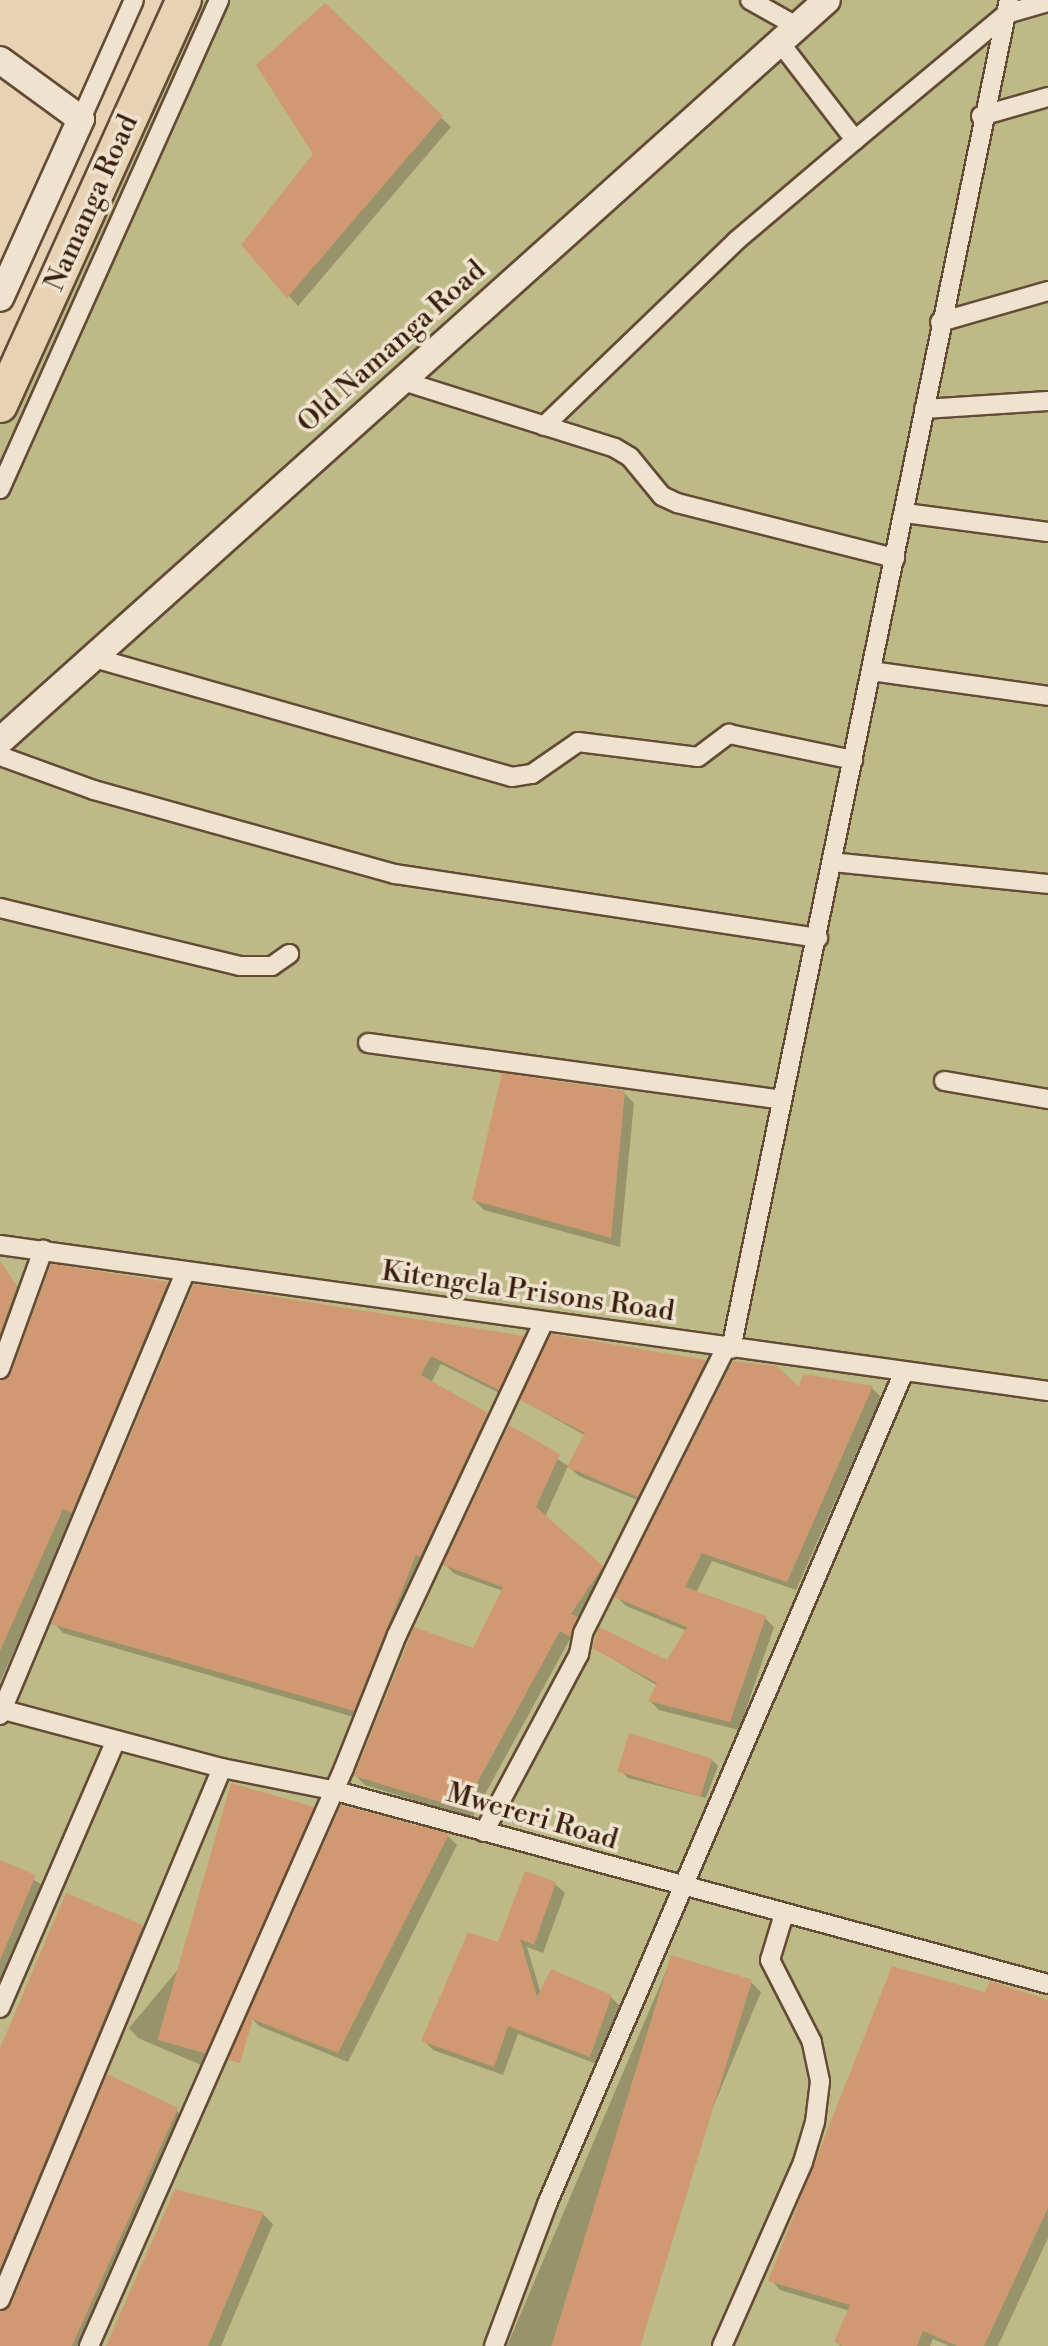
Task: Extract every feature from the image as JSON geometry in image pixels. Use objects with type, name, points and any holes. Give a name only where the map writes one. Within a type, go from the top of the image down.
[{"type":"highway","name":"Namanga Road","points":[[0,405],[128,165],[184,0]]},
{"type":"street","points":[[0,298],[134,0]]},
{"type":"street","points":[[0,489],[128,165],[219,0]]},
{"type":"street","points":[[750,0],[790,36],[855,140]]},
{"type":"street","name":"Old Namanga Road","points":[[0,741],[827,0]]},
{"type":"street","points":[[544,426],[695,279],[1007,7],[1048,2]]},
{"type":"street","points":[[484,1832],[579,1654],[583,1633],[728,1349],[779,1099],[818,938],[905,513],[981,116],[1007,7]]},
{"type":"street","points":[[0,60],[81,119]]},
{"type":"street","points":[[981,116],[1048,97]]},
{"type":"street","points":[[940,322],[1048,291]]},
{"type":"street","points":[[403,381],[615,448],[630,457],[662,496],[677,503],[895,558]]},
{"type":"street","points":[[924,409],[1048,401]]},
{"type":"street","points":[[0,418],[27,426]]},
{"type":"street","points":[[905,513],[1048,532]]},
{"type":"street","points":[[91,657],[512,777],[532,774],[578,742],[698,757],[729,734],[853,760]]},
{"type":"street","points":[[871,671],[1048,696]]},
{"type":"street","points":[[0,756],[94,790],[395,874],[818,938]]},
{"type":"street","points":[[832,862],[1048,884]]},
{"type":"street","points":[[0,908],[240,966],[272,966],[289,954]]},
{"type":"street","points":[[368,1043],[779,1099]]},
{"type":"street","points":[[944,1081],[1048,1099]]},
{"type":"street","name":"Kitengela Prisons Road","points":[[0,1245],[728,1349],[1048,1391]]},
{"type":"street","points":[[0,1369],[43,1250]]},
{"type":"street","points":[[1,1711],[186,1271]]},
{"type":"street","points":[[89,2346],[397,1635],[543,1323]]},
{"type":"street","points":[[494,2346],[547,2204],[904,1372]]},
{"type":"street","name":"Mwereri Road","points":[[1,1711],[222,1768],[332,1790],[683,1888],[1048,1984]]},
{"type":"street","points":[[0,2008],[116,1740]]},
{"type":"street","points":[[0,2300],[222,1768]]},
{"type":"street","points":[[722,2346],[803,2162],[815,2122],[820,2081],[812,2042],[770,1960],[784,1914]]},
{"type":"shaded area","points":[[183,0],[1048,0],[1048,2346],[0,2346],[0,406]]},
{"type":"building","points":[[325,3],[443,116],[287,298],[241,245],[313,154],[256,65]]},
{"type":"building","points":[[502,1073],[625,1091],[611,1238],[472,1200]]},
{"type":"building","points":[[0,1261],[17,1286],[0,1334]]},
{"type":"building","points":[[51,1264],[168,1282],[72,1513],[63,1509],[0,1651],[0,1381],[11,1373]]},
{"type":"building","points":[[194,1284],[524,1336],[499,1390],[431,1356],[421,1375],[488,1413],[420,1557],[416,1555],[354,1711],[51,1624]]},
{"type":"building","points":[[551,1334],[706,1360],[638,1497],[567,1467],[585,1433],[520,1400]]},
{"type":"building","points":[[733,1361],[777,1366],[798,1386],[804,1374],[873,1386],[787,1582],[702,1553],[685,1587],[766,1616],[730,1722],[648,1701],[657,1683],[592,1648],[599,1627],[667,1660],[687,1627],[614,1597]]},
{"type":"building","points":[[509,1425],[560,1454],[536,1507],[603,1566],[571,1614],[578,1617],[570,1637],[560,1631],[463,1809],[354,1776],[414,1627],[473,1648],[503,1587],[443,1565]]},
{"type":"building","points":[[629,1733],[712,1758],[701,1797],[617,1771]]},
{"type":"building","points":[[231,1783],[314,1807],[240,2063],[157,2040]]},
{"type":"building","points":[[341,1805],[449,1834],[338,2053],[247,2017]]},
{"type":"building","points":[[0,1860],[36,1875],[0,1960]]},
{"type":"building","points":[[525,1871],[556,1882],[534,1945],[520,1939],[537,1997],[551,1969],[612,1995],[590,2057],[508,2026],[494,2067],[421,2041],[468,1932],[498,1942]]},
{"type":"building","points":[[66,1893],[143,1925],[0,2269],[0,2048]]},
{"type":"building","points":[[671,1955],[752,1980],[640,2346],[551,2346]]},
{"type":"building","points":[[892,1966],[985,1992],[990,1981],[1048,2000],[1048,2208],[984,2346],[958,2346],[923,2331],[917,2346],[843,2346],[834,2342],[850,2305],[768,2281]]},
{"type":"building","points":[[107,2074],[178,2108],[72,2346],[0,2346],[0,2312],[11,2305]]},
{"type":"building","points":[[175,2189],[264,2212],[208,2346],[106,2346]]}]
